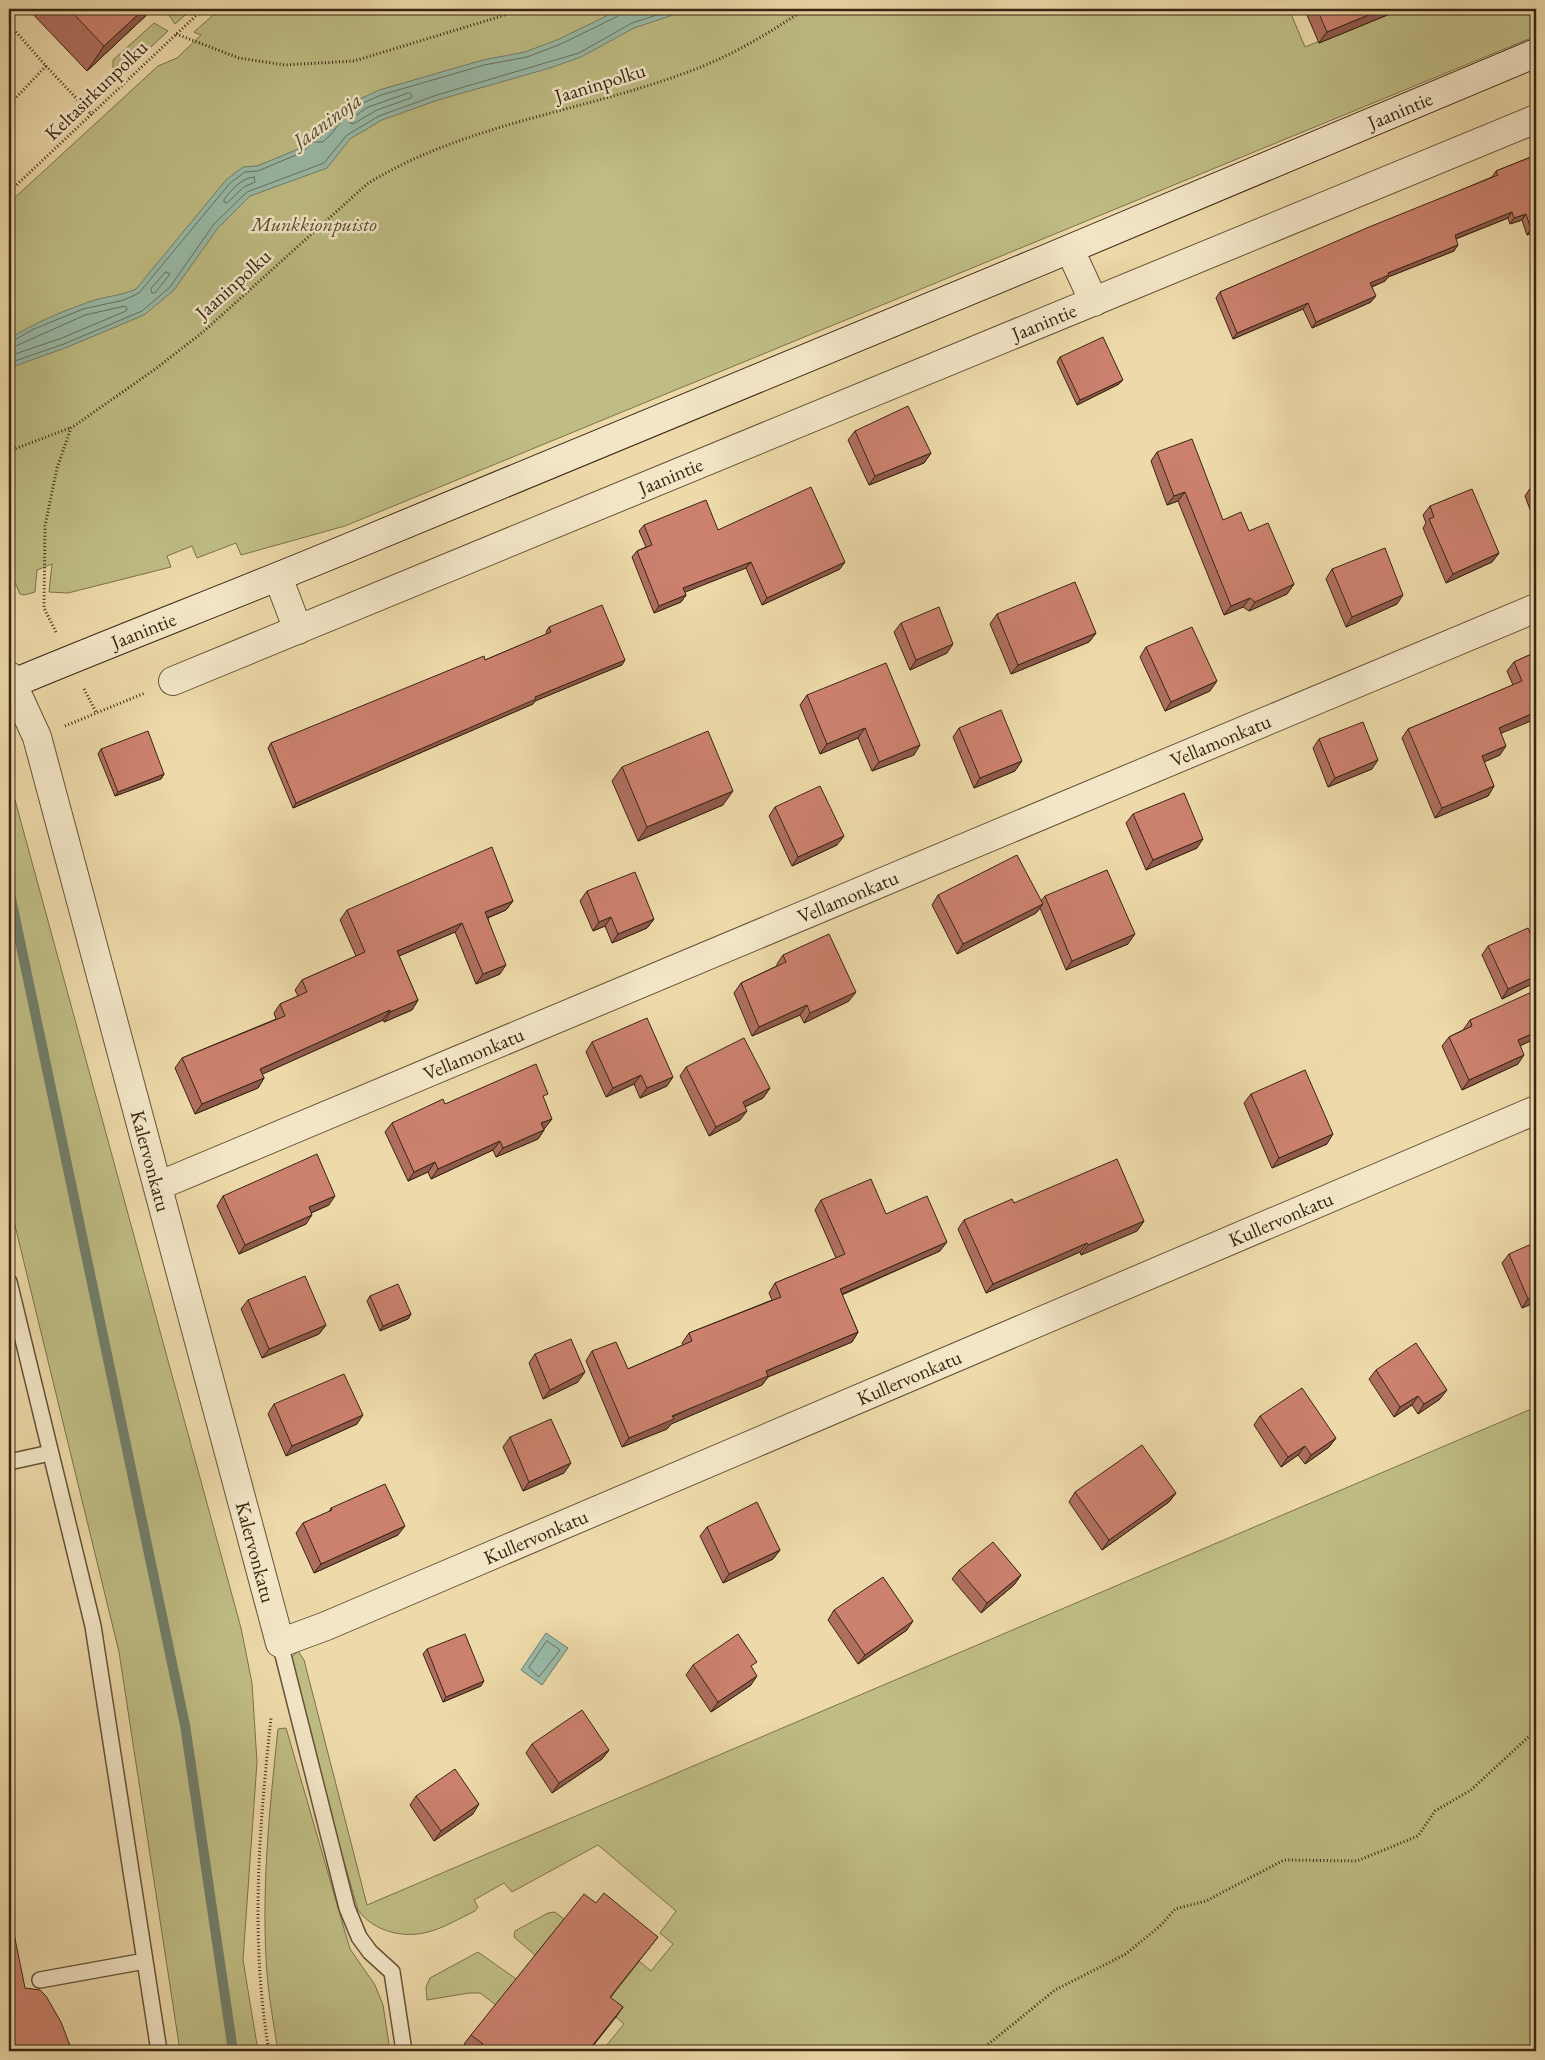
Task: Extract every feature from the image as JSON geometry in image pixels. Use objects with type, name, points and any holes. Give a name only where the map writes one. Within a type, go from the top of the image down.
[{"type":"street","name":"Jaanintie","points":[[10,682],[278,577],[1070,250],[1536,53]]},
{"type":"street","name":"Jaanintie","points":[[173,681],[1536,119]]},
{"type":"street","name":"Jaanintie","points":[[1070,250],[1094,302]]},
{"type":"street","points":[[278,577],[298,630]]},
{"type":"street","name":"Vellamonkatu","points":[[158,1186],[1536,608]]},
{"type":"street","name":"Kalervonkatu","points":[[10,682],[37,737],[280,1643]]},
{"type":"street","name":"Kullervonkatu","points":[[280,1643],[335,1622],[1536,1110]]},
{"type":"lane","points":[[9,1282],[92,1626],[159,2051]]},
{"type":"lane","points":[[9,1462],[50,1453]]},
{"type":"lane","points":[[280,1643],[347,1908],[359,1936],[370,1952],[392,1972],[404,2051]]},
{"type":"lane","points":[[40,1980],[145,1961]]},
{"type":"path","name":"Keltasirkunpolku","points":[[9,192],[203,9]]},
{"type":"path","points":[[176,34],[240,58],[285,65],[354,61],[502,16],[517,9]]},
{"type":"path","name":"Jaaninpolku","points":[[9,451],[71,428],[154,370],[203,332],[367,184],[396,166],[427,152],[491,131],[685,74],[726,56],[805,9]]},
{"type":"path","points":[[9,24],[92,115]]},
{"type":"path","points":[[9,105],[46,66]]},
{"type":"path","points":[[44,608],[45,526],[57,468],[71,428]]},
{"type":"path","points":[[37,737],[173,681]]},
{"type":"path","points":[[269,2051],[256,1932],[262,1796],[272,1710]]},
{"type":"path","points":[[980,2051],[1056,1990],[1126,1954],[1160,1925],[1175,1909],[1206,1902],[1284,1860],[1357,1860],[1418,1836],[1435,1811],[1471,1790],[1536,1730]]},
{"type":"green space","points":[[169,9],[192,9],[175,24],[168,14]]},
{"type":"green space","name":"Munkkionpuisto","points":[[220,9],[1289,9],[1305,47],[1399,9],[1536,9],[1536,36],[345,526],[241,555],[236,543],[197,558],[192,546],[167,556],[171,567],[68,593],[49,592],[52,564],[37,570],[35,592],[24,595],[20,594],[9,569],[9,203],[158,66],[177,58],[201,35],[194,32]]},
{"type":"green space","points":[[154,23],[168,31],[121,75],[113,68],[113,60]]},
{"type":"green space","points":[[15,800],[241,1628],[252,1683],[257,1762],[243,1960],[258,2051],[180,2051],[119,1652],[9,1201],[9,804]]},
{"type":"green space","points":[[1536,1407],[1536,2051],[602,2051],[624,2024],[603,2006],[639,1961],[651,1971],[673,1944],[660,1933],[676,1911],[598,1845],[512,1892],[504,1883],[474,1900],[478,1907],[475,1911],[428,1932],[399,1934],[389,1932],[372,1923],[358,1910],[294,1690],[291,1658],[298,1651],[304,1660],[367,1905]]},
{"type":"green space","points":[[286,1728],[350,1949],[375,1985],[383,2005],[390,2051],[278,2051],[270,2004],[266,1957],[265,1900],[270,1814],[278,1729]]},
{"type":"green space","points":[[555,1912],[564,1919],[535,1955],[514,1937],[515,1931],[548,1913]]},
{"type":"green space","points":[[478,1952],[529,1988],[508,2014],[480,1993],[427,2000],[426,1987],[430,1978]]},
{"type":"water","points":[[621,9],[705,9],[696,13],[682,12],[634,28],[581,57],[550,68],[438,100],[382,120],[350,139],[327,168],[250,196],[218,228],[174,290],[144,315],[65,348],[9,368],[9,339],[40,322],[73,308],[136,289],[226,180],[243,167],[257,166],[301,148],[309,135],[320,138],[339,114],[360,99],[379,90],[483,60],[525,52],[559,39]]},
{"type":"water","points":[[546,1633],[568,1648],[542,1685],[521,1670]]},
{"type":"building","points":[[69,9],[144,9],[104,46]]},
{"type":"building","points":[[1317,9],[1383,9],[1327,32]]},
{"type":"building","points":[[1536,155],[1536,227],[1531,229],[1526,214],[1514,218],[1512,212],[1455,235],[1458,245],[1388,273],[1389,275],[1370,283],[1376,296],[1316,322],[1308,303],[1237,333],[1220,292],[1369,227],[1498,175],[1496,171]]},
{"type":"building","points":[[1103,337],[1123,380],[1080,400],[1060,357]]},
{"type":"building","points":[[908,406],[931,453],[875,476],[855,431]]},
{"type":"building","points":[[1192,439],[1223,520],[1241,512],[1249,531],[1268,523],[1294,584],[1255,602],[1250,598],[1231,606],[1185,492],[1174,496],[1157,452]]},
{"type":"building","points":[[1536,485],[1536,499],[1531,487]]},
{"type":"building","points":[[811,487],[845,562],[767,598],[751,562],[683,588],[686,595],[659,606],[637,551],[652,545],[644,525],[706,500],[718,530]]},
{"type":"building","points":[[1472,489],[1499,553],[1453,574],[1429,519],[1434,517],[1430,506]]},
{"type":"building","points":[[1385,548],[1403,595],[1352,617],[1332,569]]},
{"type":"building","points":[[1075,582],[1096,633],[1018,665],[997,614]]},
{"type":"building","points":[[602,605],[625,660],[535,697],[536,699],[296,803],[271,743],[484,656],[485,660],[551,632],[549,627]]},
{"type":"building","points":[[939,607],[953,644],[916,660],[901,623]]},
{"type":"building","points":[[1192,627],[1217,681],[1171,702],[1146,647]]},
{"type":"building","points":[[1536,652],[1536,712],[1499,728],[1506,746],[1482,756],[1494,786],[1442,808],[1408,729],[1522,681],[1514,662]]},
{"type":"building","points":[[886,663],[920,745],[879,762],[865,728],[827,744],[807,695]]},
{"type":"building","points":[[1001,710],[1022,761],[980,778],[959,728]]},
{"type":"building","points":[[1363,722],[1378,760],[1335,778],[1319,739]]},
{"type":"building","points":[[148,731],[164,774],[118,792],[101,749]]},
{"type":"building","points":[[708,731],[733,791],[647,827],[622,767]]},
{"type":"building","points":[[820,786],[844,836],[798,857],[775,807]]},
{"type":"building","points":[[1184,793],[1203,839],[1153,860],[1133,814]]},
{"type":"building","points":[[492,847],[513,901],[485,912],[506,965],[483,974],[462,923],[397,951],[418,1000],[390,1012],[390,1010],[260,1069],[264,1078],[202,1104],[182,1058],[285,1016],[280,1004],[307,992],[302,980],[365,952],[347,910]]},
{"type":"building","points":[[1017,855],[1043,904],[963,944],[938,895]]},
{"type":"building","points":[[1107,870],[1135,934],[1072,961],[1045,896]]},
{"type":"building","points":[[635,872],[654,919],[618,934],[611,917],[599,922],[587,891]]},
{"type":"building","points":[[1528,928],[1536,947],[1536,976],[1508,989],[1488,946]]},
{"type":"building","points":[[829,934],[856,992],[810,1013],[807,1005],[759,1027],[741,983],[786,962],[783,955]]},
{"type":"building","points":[[1534,991],[1536,997],[1536,1032],[1518,1040],[1524,1055],[1469,1080],[1449,1037],[1472,1026],[1470,1020]]},
{"type":"building","points":[[647,1018],[673,1077],[647,1088],[641,1075],[613,1088],[592,1042]]},
{"type":"building","points":[[744,1038],[770,1088],[743,1102],[747,1111],[716,1127],[686,1067]]},
{"type":"building","points":[[536,1064],[548,1094],[543,1096],[552,1119],[541,1123],[544,1130],[503,1148],[500,1141],[438,1169],[435,1162],[414,1172],[392,1123],[443,1099],[445,1104]]},
{"type":"building","points":[[1305,1070],[1333,1134],[1279,1158],[1251,1094]]},
{"type":"building","points":[[317,1154],[335,1196],[309,1207],[312,1215],[245,1245],[223,1196]]},
{"type":"building","points":[[1117,1159],[1144,1221],[1088,1245],[1087,1243],[993,1284],[964,1220],[1012,1199],[1014,1203]]},
{"type":"building","points":[[871,1179],[886,1214],[927,1196],[947,1242],[840,1289],[858,1332],[766,1371],[768,1376],[672,1416],[674,1419],[629,1438],[592,1351],[616,1342],[628,1369],[692,1341],[689,1333],[781,1297],[775,1283],[845,1254],[821,1200]]},
{"type":"building","points":[[1536,1242],[1536,1296],[1528,1299],[1509,1254]]},
{"type":"building","points":[[305,1276],[326,1325],[269,1349],[248,1300]]},
{"type":"building","points":[[398,1284],[411,1314],[383,1326],[370,1296]]},
{"type":"building","points":[[571,1339],[585,1372],[550,1390],[535,1354]]},
{"type":"building","points":[[1416,1343],[1447,1390],[1424,1404],[1418,1396],[1400,1407],[1376,1370]]},
{"type":"building","points":[[344,1374],[363,1415],[292,1446],[274,1404]]},
{"type":"building","points":[[1302,1388],[1336,1438],[1311,1455],[1305,1446],[1288,1457],[1260,1416]]},
{"type":"building","points":[[551,1419],[571,1463],[529,1482],[510,1437]]},
{"type":"building","points":[[1142,1445],[1176,1493],[1109,1540],[1075,1492]]},
{"type":"building","points":[[385,1484],[405,1526],[321,1564],[303,1523],[332,1510],[331,1508]]},
{"type":"building","points":[[757,1502],[780,1550],[729,1574],[707,1527]]},
{"type":"building","points":[[993,1542],[1021,1575],[987,1603],[959,1570]]},
{"type":"building","points":[[883,1577],[913,1621],[865,1655],[834,1610]]},
{"type":"building","points":[[465,1634],[484,1681],[446,1697],[427,1649]]},
{"type":"building","points":[[738,1634],[757,1662],[751,1666],[757,1676],[718,1702],[693,1665]]},
{"type":"building","points":[[582,1710],[609,1750],[559,1783],[532,1744]]},
{"type":"building","points":[[455,1769],[479,1804],[441,1831],[416,1796]]},
{"type":"building","points":[[604,1893],[658,1937],[610,1997],[623,2007],[588,2051],[478,2051],[483,2044],[471,2035],[584,1894],[596,1903]]},
{"type":"building","points":[[9,1909],[25,1988],[40,1990],[46,1996],[61,2022],[72,2051],[9,2051]]},
{"type":"waterway","points":[[9,889],[185,1725],[233,2051]]},
{"type":"water label","name":"Jaaninoja","points":[[327,120]]}]
